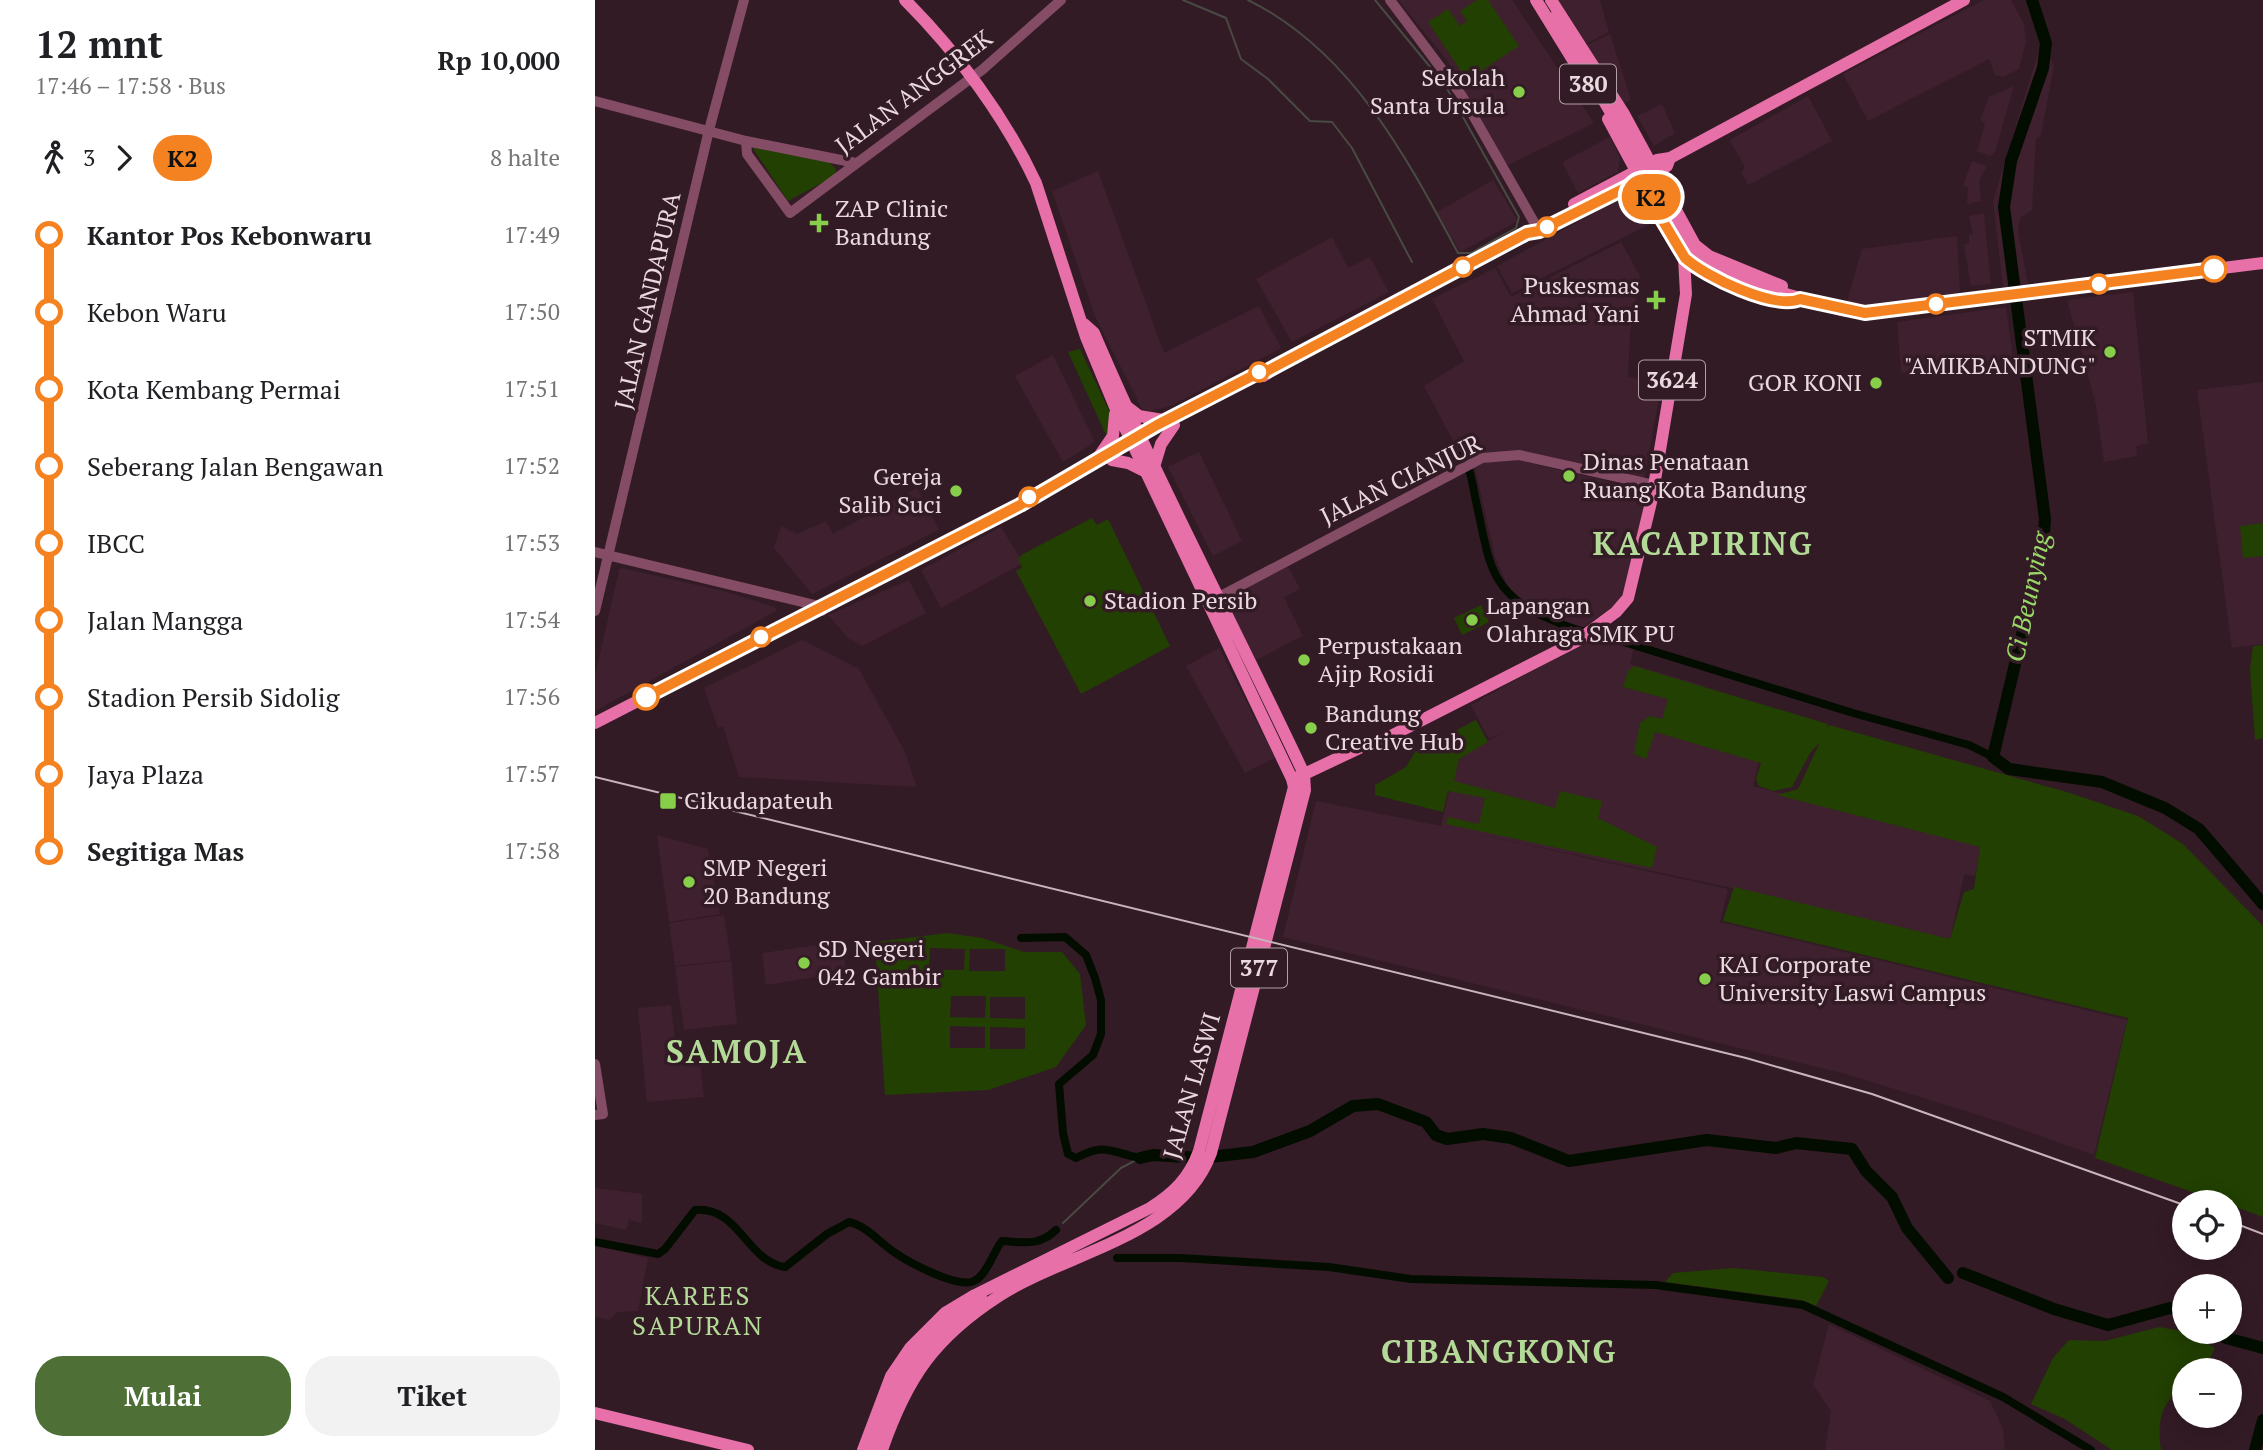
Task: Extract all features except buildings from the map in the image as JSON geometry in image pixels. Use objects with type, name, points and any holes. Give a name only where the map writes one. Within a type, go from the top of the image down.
[{"type":"main road","points":[[905,0],[929,25],[1014,139],[1036,183],[1084,324],[1086,337],[1299,781]]},
{"type":"main road","name":"380","points":[[1536,0],[1636,172]]},
{"type":"main road","points":[[1542,0],[1555,17],[1695,257],[1723,274],[1800,299],[1865,313],[2263,263]]},
{"type":"main road","name":"380","points":[[1551,0],[1624,114],[1651,165]]},
{"type":"main road","points":[[595,731],[825,606],[1020,505],[1093,462],[1261,378],[1267,371],[1537,229],[1636,172],[1670,158],[1964,0]]},
{"type":"main road","points":[[1651,165],[1695,245],[1729,265],[1795,292],[1800,299]]},
{"type":"main road","points":[[1636,172],[1685,258],[1706,274],[1773,298],[1791,303],[1800,299]]},
{"type":"main road","name":"3624","points":[[1299,781],[1581,638],[1616,612],[1631,592],[1654,485],[1686,294],[1685,258]]},
{"type":"main road","points":[[1686,294],[1693,282],[1706,274]]},
{"type":"main road","points":[[1119,405],[1149,420],[1172,422]]},
{"type":"main road","points":[[1093,462],[1107,448],[1113,435],[1119,405]]},
{"type":"main road","points":[[1149,469],[1172,422]]},
{"type":"main road","points":[[1020,505],[1036,501],[1112,460],[1136,442]]},
{"type":"main road","points":[[1112,460],[1149,469],[1219,597],[1299,781]]},
{"type":"main road","points":[[595,723],[732,656]]},
{"type":"main road","name":"JALAN LASWI","points":[[863,1450],[883,1390],[911,1348],[945,1313],[997,1290],[1150,1208],[1180,1187],[1199,1167],[1299,781]]},
{"type":"main road","name":"JALAN LASWI","points":[[877,1446],[903,1392],[924,1363],[997,1290]]},
{"type":"main road","name":"377","points":[[877,1446],[884,1411],[920,1350],[960,1314],[997,1290]]},
{"type":"main road","points":[[595,1413],[748,1450]]},
{"type":"street","name":"JALAN GANDAPURA","points":[[595,611],[709,130],[744,0]]},
{"type":"street","name":"JALAN ANGGREK","points":[[746,141],[747,154],[790,213],[970,79],[1061,0]]},
{"type":"street","points":[[1389,0],[1462,96],[1537,229]]},
{"type":"street","points":[[595,101],[746,141],[856,163]]},
{"type":"street","points":[[831,158],[838,168],[838,176]]},
{"type":"street","name":"JALAN CIANJUR","points":[[1219,597],[1471,463],[1492,456],[1519,455],[1654,485]]},
{"type":"street","points":[[595,552],[825,606]]},
{"type":"street","points":[[595,1064],[599,1115]]},
{"type":"shaded area","name":"Sekolah Santa Ursula","points":[[1398,0],[1512,0],[1594,123],[1507,166],[1447,60]]},
{"type":"shaded area","points":[[1556,0],[1600,0],[1609,32],[1585,44]]},
{"type":"shaded area","points":[[1984,0],[2011,0],[2024,24],[2026,42],[2019,69],[2003,77],[1995,75],[1989,59],[1868,121],[1843,74]]},
{"type":"shaded area","points":[[1610,34],[1631,100],[1621,105],[1587,45]]},
{"type":"shaded area","points":[[2041,43],[2054,65],[2041,135],[2036,139],[2032,210],[2020,218],[2018,230],[2028,285],[2003,287],[1993,201]]},
{"type":"shaded area","points":[[2014,86],[1995,152],[1990,156],[1977,151],[1985,124],[1980,120],[1989,97]]},
{"type":"shaded area","points":[[1808,96],[1832,141],[1748,185],[1741,172],[1745,168],[1730,140]]},
{"type":"shaded area","points":[[1662,104],[1675,133],[1654,146],[1637,116]]},
{"type":"shaded area","points":[[1610,137],[1620,157],[1618,172],[1578,193],[1562,162]]},
{"type":"shaded area","points":[[1972,161],[1987,166],[1979,180],[1981,201],[1967,204],[1968,188],[1963,185]]},
{"type":"shaded area","points":[[1098,171],[1164,353],[1259,306],[1281,348],[1171,406],[1151,411],[1142,409],[1095,316],[1052,191]]},
{"type":"shaded area","points":[[1493,180],[1518,221],[1460,252],[1437,212]]},
{"type":"shaded area","points":[[1633,192],[1642,192],[1656,221],[1512,293],[1497,266]]},
{"type":"shaded area","points":[[1984,213],[1991,284],[1971,286],[1964,245],[1969,243],[1969,235],[1973,234],[1969,216]]},
{"type":"shaded area","points":[[1957,236],[1960,295],[1862,307],[1847,301],[1862,249]]},
{"type":"shaded area","points":[[1332,237],[1348,268],[1370,257],[1389,292],[1292,342],[1256,279]]},
{"type":"shaded area","points":[[1621,242],[1640,276],[1630,334],[1628,377],[1662,383],[1644,479],[1556,460],[1479,455],[1478,448],[1461,456],[1424,386],[1464,361],[1432,299],[1495,268],[1511,297]]},
{"type":"shaded area","name":"STMIK \"AMIKBANDUNG\"","points":[[2133,292],[2148,443],[2136,446],[2137,456],[2104,462],[2096,405],[2067,300]]},
{"type":"shaded area","points":[[2006,307],[2013,358],[1901,373],[1897,322]]},
{"type":"shaded area","points":[[1053,355],[1095,442],[1063,462],[1015,376]]},
{"type":"shaded area","points":[[2263,382],[2263,644],[2232,648],[2197,390]]},
{"type":"shaded area","points":[[1199,452],[1242,541],[1213,556],[1168,467]]},
{"type":"shaded area","points":[[1491,460],[1517,460],[1648,491],[1629,582],[1616,604],[1582,628],[1515,598],[1508,587],[1495,557],[1475,467]]},
{"type":"shaded area","points":[[917,488],[939,530],[812,594],[774,548],[781,526],[797,534],[826,521],[833,534]]},
{"type":"shaded area","points":[[1001,527],[1023,563],[941,608],[921,570]]},
{"type":"shaded area","points":[[1287,564],[1300,589],[1284,597],[1303,636],[1256,660],[1224,596]]},
{"type":"shaded area","points":[[622,568],[727,592],[777,608],[776,611],[595,711],[595,676],[619,570]]},
{"type":"shaded area","points":[[909,580],[926,613],[862,646],[848,638],[828,615]]},
{"type":"shaded area","name":"KAI Corporate University Laswi Campus","points":[[1593,637],[1634,648],[1630,664],[1701,685],[1687,733],[1761,752],[1753,786],[1981,845],[1975,876],[1964,874],[1950,939],[1728,887],[1450,828],[1728,889],[1720,922],[2127,1020],[2094,1155],[2001,1122],[1846,1074],[1283,937],[1316,801],[1441,826],[1457,758],[1506,731],[1489,739],[1471,705]]},
{"type":"shaded area","points":[[802,640],[859,669],[904,750],[917,787],[739,777],[723,726],[718,728],[704,688]]},
{"type":"shaded area","points":[[1219,648],[1275,758],[1245,773],[1186,666]]},
{"type":"shaded area","name":"SMP Negeri 20 Bandung","points":[[657,835],[708,849],[720,914],[669,922]]},
{"type":"shaded area","points":[[724,915],[731,960],[675,966],[669,923]]},
{"type":"shaded area","name":"SD Negeri 042 Gambir","points":[[840,942],[847,972],[766,985],[762,953]]},
{"type":"shaded area","points":[[731,961],[737,1024],[684,1030],[675,967]]},
{"type":"shaded area","points":[[671,1005],[676,1049],[700,1063],[704,1097],[647,1102],[638,1008]]},
{"type":"shaded area","points":[[595,1188],[642,1194],[642,1223],[629,1220],[626,1230],[595,1223]]},
{"type":"shaded area","points":[[595,1245],[648,1258],[638,1311],[617,1312],[610,1320],[595,1317]]},
{"type":"shaded area","points":[[1829,1324],[1990,1401],[2003,1429],[2005,1450],[1825,1450],[1831,1411],[1813,1385]]},
{"type":"green space","points":[[1477,0],[1488,0],[1519,46],[1467,80],[1428,22],[1448,9],[1460,26],[1467,21],[1460,11]]},
{"type":"green space","points":[[752,147],[829,162],[836,169],[835,176],[788,201]]},
{"type":"green space","points":[[1080,349],[1112,417],[1107,437],[1068,352]]},
{"type":"green space","name":"Stadion Persib","points":[[1092,518],[1097,525],[1108,519],[1170,646],[1081,694],[1016,571],[1022,568],[1018,559],[1023,554]]},
{"type":"green space","points":[[2263,523],[2263,556],[2243,558],[2240,526]]},
{"type":"green space","name":"Lapangan Olahraga SMK PU","points":[[1481,605],[1489,622],[1462,635],[1454,618]]},
{"type":"green space","points":[[2263,645],[2263,738],[2255,740],[2250,670],[2253,646]]},
{"type":"green space","points":[[1634,666],[1828,724],[1827,729],[1829,725],[2067,792],[2138,816],[2183,844],[2263,926],[2263,1217],[2242,1209],[2242,1190],[2187,1190],[2095,1158],[2128,1018],[1723,921],[1734,887],[1950,939],[1964,892],[1974,889],[1980,847],[1777,795],[1798,789],[1820,742],[1810,753],[1792,787],[1773,791],[1759,786],[1756,779],[1761,763],[1655,732],[1646,759],[1634,754],[1640,723],[1650,716],[1662,719],[1668,699],[1623,687],[1628,671]]},
{"type":"green space","points":[[1476,720],[1488,742],[1459,759],[1454,781],[1555,808],[1560,791],[1602,801],[1598,818],[1657,847],[1652,868],[1446,824],[1448,817],[1479,824],[1485,798],[1448,791],[1443,812],[1375,795],[1375,785],[1406,767],[1415,752]]},
{"type":"green space","points":[[947,933],[982,938],[1024,952],[1062,952],[1080,974],[1086,1025],[1056,1067],[988,1090],[885,1095],[875,942]],"holes":[[[930,948],[965,949],[964,970],[929,970]],[[970,949],[1005,949],[1005,971],[969,971]],[[951,996],[986,996],[985,1018],[950,1017]],[[990,997],[1025,997],[1025,1019],[990,1018]],[[950,1026],[985,1027],[985,1048],[950,1048]],[[990,1027],[1025,1028],[1025,1049],[990,1049]]]},
{"type":"green space","points":[[1734,1268],[1823,1277],[1829,1281],[1816,1306],[1801,1300],[1665,1282],[1673,1273]]},
{"type":"green space","points":[[2159,1327],[2172,1329],[2172,1344],[2208,1344],[2215,1348],[2210,1358],[2172,1358],[2172,1396],[2160,1421],[2161,1450],[2112,1450],[2065,1419],[2031,1404],[2053,1358],[2069,1340],[2105,1341]]},
{"type":"waterway","points":[[1183,0],[1226,18],[1241,59],[1268,79],[1310,121],[1332,122],[1352,148],[1412,262]]},
{"type":"waterway","points":[[1248,0],[1317,47],[1346,77],[1396,144],[1458,253],[1471,253],[1516,228],[1519,217],[1445,85],[1375,0]]},
{"type":"waterway","name":"Ci Beunying","points":[[2032,0],[2046,43],[2043,68],[2011,161],[2004,207],[2045,519],[2043,546],[1993,757],[2009,769],[2102,782],[2165,808],[2199,829],[2263,904]]},
{"type":"waterway","points":[[1462,455],[1470,474],[1489,558],[1502,585],[1526,607],[1572,628],[1969,745],[1993,757]]},
{"type":"waterway","points":[[1021,938],[1065,937],[1086,955],[1101,1000],[1101,1034],[1093,1055],[1059,1084],[1063,1133],[1068,1154],[1076,1158],[1101,1149],[1140,1158]]},
{"type":"waterway","points":[[1140,1158],[1153,1155],[1201,1158],[1253,1152],[1310,1131],[1353,1106],[1378,1104],[1426,1122],[1436,1135],[1447,1139],[1483,1134],[1511,1138],[1569,1161],[1707,1140],[1776,1148],[1796,1143],[1852,1149],[1866,1171],[1892,1197],[1907,1228],[1948,1278]]},
{"type":"waterway","points":[[1063,1223],[1121,1168],[1140,1158]]},
{"type":"waterway","points":[[595,1242],[658,1254],[665,1249],[695,1210],[710,1211],[733,1225],[761,1255],[772,1263],[785,1267],[827,1234],[849,1222],[862,1227],[894,1252],[921,1268],[945,1278],[967,1282],[974,1281],[983,1274],[1002,1241],[1037,1241],[1056,1230]]},
{"type":"waterway","points":[[1117,1258],[1181,1258],[1329,1267],[1411,1279],[1655,1285],[1803,1305],[2003,1397],[2091,1450]]},
{"type":"waterway","points":[[1963,1273],[2054,1309],[2108,1325],[2172,1308]]},
{"type":"waterway","points":[[2242,1342],[2263,1348]]},
{"type":"waterway","points":[[2255,1450],[2263,1420]]},
{"type":"railway","points":[[595,777],[1746,1058],[1872,1094],[2172,1201]]},
{"type":"railway","points":[[2242,1226],[2263,1234]]},
{"type":"bus line","name":"K2","points":[[646,697],[1020,505],[1031,496],[1138,435],[1236,384],[1267,371],[1527,233],[1539,231],[1639,181],[1685,258],[1693,265],[1706,274],[1749,292],[1791,303],[1800,299],[1865,313],[2214,269]]},
{"type":"place","name":"Sekolah Santa Ursula","points":[[1519,92]]},
{"type":"place","name":"ZAP Clinic Bandung","points":[[819,223]]},
{"type":"place","name":"Puskesmas Ahmad Yani","points":[[1656,300]]},
{"type":"place","name":"STMIK \"AMIKBANDUNG\"","points":[[2110,352]]},
{"type":"place","name":"GOR KONI","points":[[1876,383]]},
{"type":"place","name":"Dinas Penataan Ruang Kota Bandung","points":[[1569,476]]},
{"type":"place","name":"Gereja Salib Suci","points":[[956,491]]},
{"type":"place","name":"Stadion Persib","points":[[1090,601]]},
{"type":"place","name":"Lapangan Olahraga SMK PU","points":[[1472,620]]},
{"type":"place","name":"Perpustakaan Ajip Rosidi","points":[[1304,660]]},
{"type":"place","name":"Bandung Creative Hub","points":[[1311,728]]},
{"type":"place","name":"Cikudapateuh","points":[[668,801]]},
{"type":"place","name":"SMP Negeri 20 Bandung","points":[[689,882]]},
{"type":"place","name":"SD Negeri 042 Gambir","points":[[804,963]]},
{"type":"place","name":"KAI Corporate University Laswi Campus","points":[[1705,979]]},
{"type":"district","name":"KACAPIRING","points":[[1703,544]]},
{"type":"district","name":"SAMOJA","points":[[737,1052]]},
{"type":"district","name":"KAREES SAPURAN","points":[[698,1311]]},
{"type":"district","name":"CIBANGKONG","points":[[1499,1352]]}]
